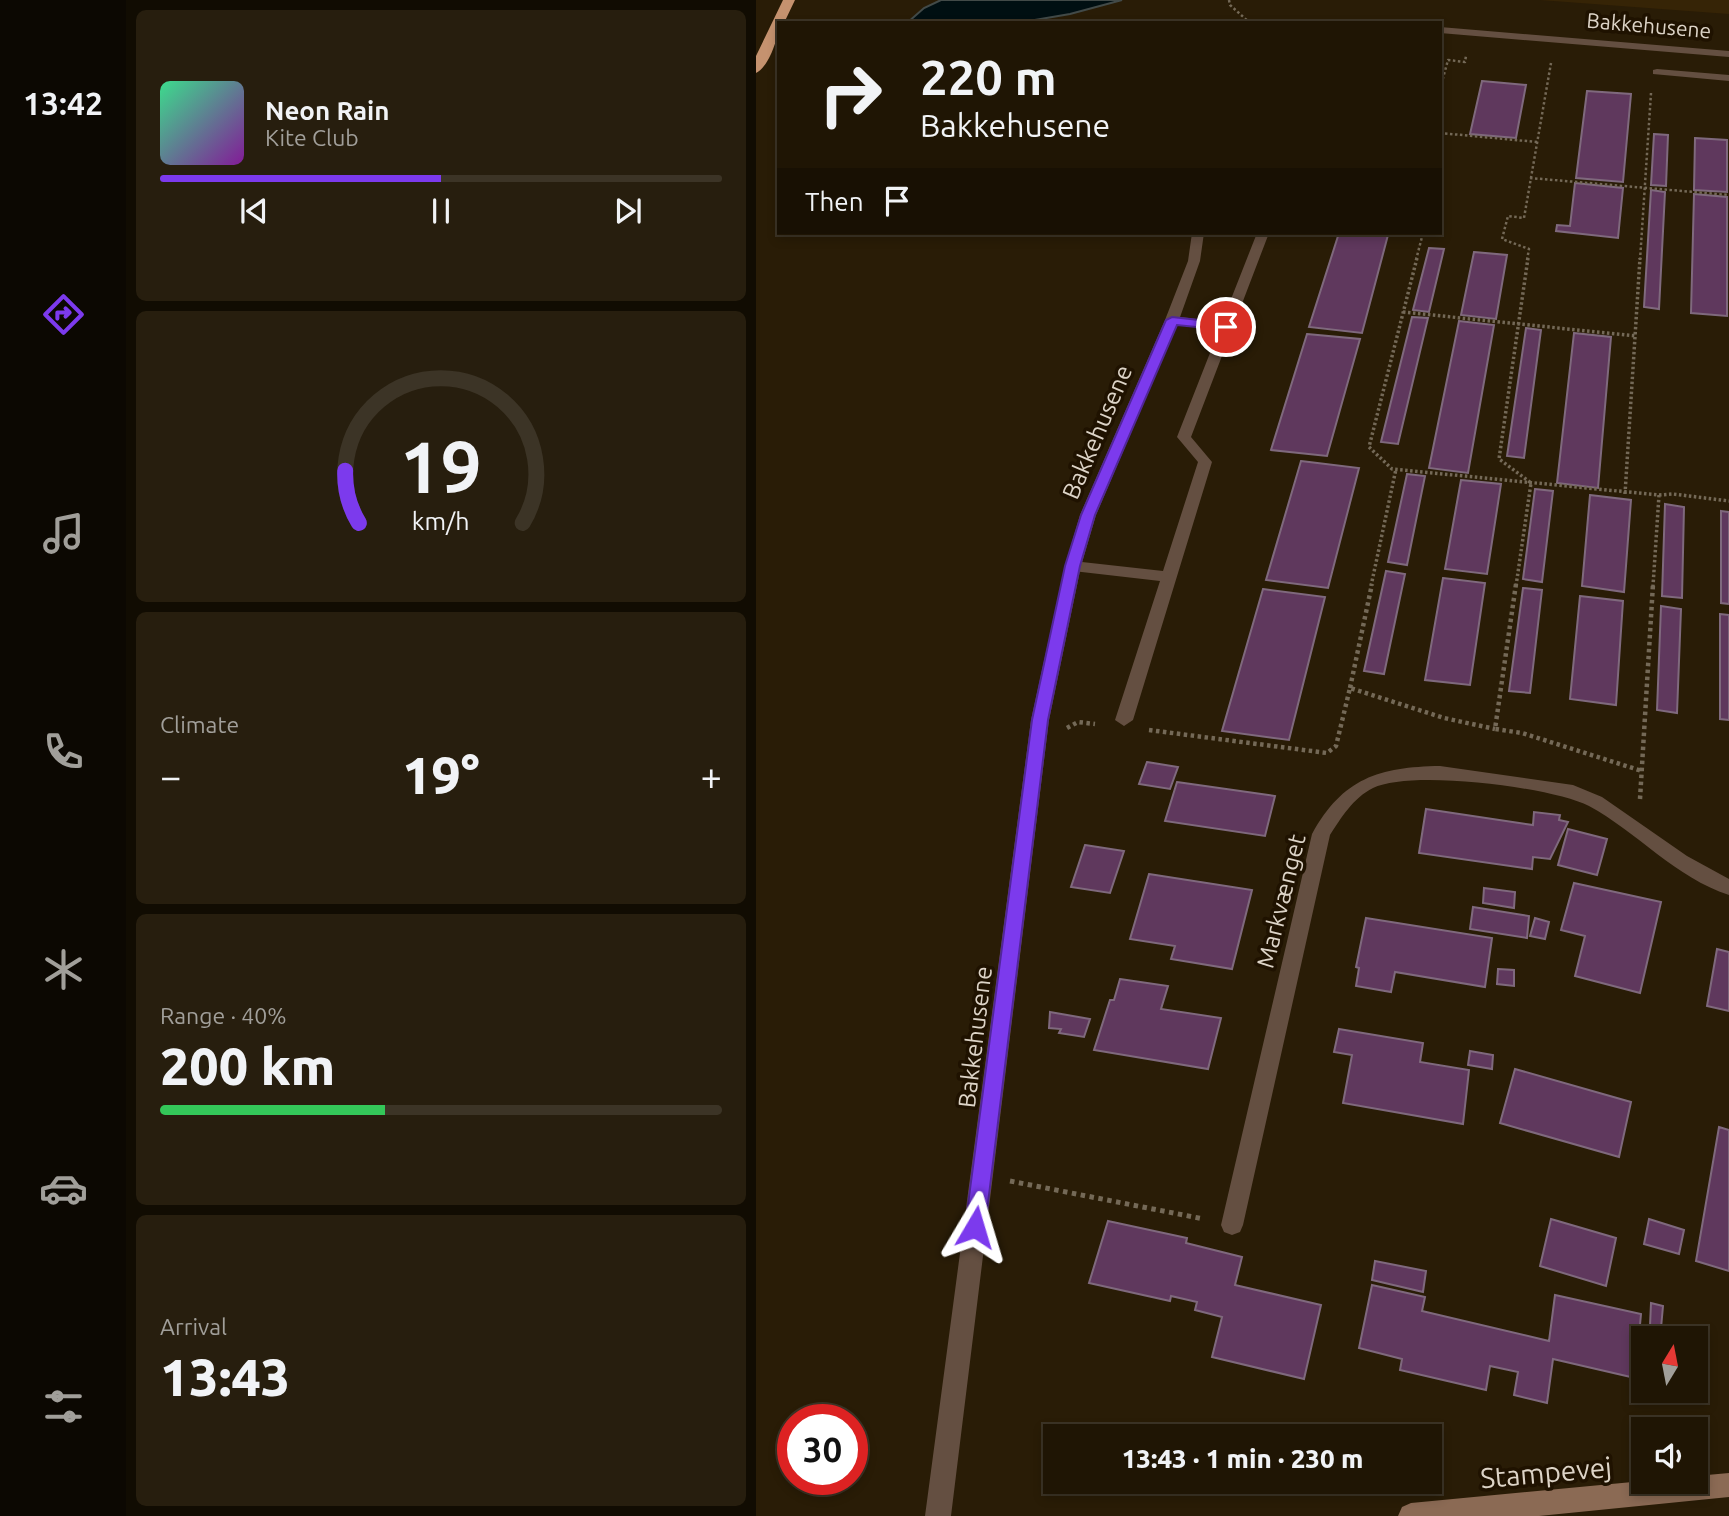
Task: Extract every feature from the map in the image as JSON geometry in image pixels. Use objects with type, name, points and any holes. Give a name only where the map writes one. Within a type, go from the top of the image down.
[{"type":"highway","points":[[779,21],[789,0]]},
{"type":"highway","points":[[756,69],[777,25]]},
{"type":"street","name":"Bakkehusene","points":[[1442,30],[1729,54]]},
{"type":"street","name":"Bakkehusene","points":[[1657,72],[1729,78]]},
{"type":"street","name":"Bakkehusene","points":[[938,1516],[1037,744],[1073,566],[1088,515],[1172,320],[1194,261],[1198,235]]},
{"type":"street","points":[[1130,724],[1205,462],[1184,437],[1262,235]]},
{"type":"street","points":[[1172,320],[1226,327]]},
{"type":"street","points":[[1073,566],[1170,578]]},
{"type":"street","name":"Markvænget","points":[[1232,1225],[1321,834],[1341,804],[1366,784],[1402,773],[1440,772],[1567,790],[1597,802],[1680,861],[1729,888]]},
{"type":"street","name":"Stampevej","points":[[1410,1516],[1592,1508],[1729,1485]]},
{"type":"path","points":[[1229,0],[1230,5],[1248,21]]},
{"type":"path","points":[[1442,82],[1448,61],[1465,62]]},
{"type":"path","points":[[1531,483],[1499,458],[1529,249],[1503,237],[1508,216],[1524,218],[1551,63]]},
{"type":"path","points":[[1625,494],[1647,188],[1651,93],[1642,91]]},
{"type":"path","points":[[1442,133],[1537,142]]},
{"type":"path","points":[[1530,178],[1729,195]]},
{"type":"path","points":[[1422,235],[1369,447],[1396,469],[1625,494],[1673,494],[1729,501]]},
{"type":"path","points":[[1403,312],[1636,336]]},
{"type":"path","points":[[1130,724],[1326,753],[1335,746],[1350,688],[1396,469]]},
{"type":"path","points":[[1495,729],[1531,483]]},
{"type":"path","points":[[1638,831],[1659,495]]},
{"type":"path","points":[[1350,688],[1457,722],[1522,733],[1642,771]]},
{"type":"path","points":[[1037,744],[1078,722],[1100,724]]},
{"type":"path","points":[[982,1175],[1232,1225]]},
{"type":"shaded area","points":[[941,0],[1122,0],[1070,14],[1029,21],[909,21],[924,8]]},
{"type":"shaded area","points":[[1540,0],[1729,0],[1729,14]]},
{"type":"building","points":[[1482,81],[1526,85],[1516,138],[1470,134]]},
{"type":"building","points":[[1587,91],[1631,94],[1623,182],[1576,178]]},
{"type":"building","points":[[1654,134],[1668,135],[1666,186],[1651,185]]},
{"type":"building","points":[[1695,138],[1727,140],[1727,192],[1694,190]]},
{"type":"building","points":[[1575,183],[1623,188],[1618,238],[1556,231],[1557,225],[1570,226]]},
{"type":"building","points":[[1651,190],[1665,192],[1659,309],[1644,307]]},
{"type":"building","points":[[1694,194],[1727,197],[1727,316],[1691,313]]},
{"type":"building","points":[[1338,235],[1388,235],[1362,333],[1309,327]]},
{"type":"building","points":[[1429,248],[1444,249],[1429,312],[1413,310]]},
{"type":"building","points":[[1474,252],[1507,255],[1496,319],[1461,315]]},
{"type":"building","points":[[1412,317],[1428,318],[1398,444],[1381,442]]},
{"type":"building","points":[[1459,321],[1494,325],[1468,473],[1429,468]]},
{"type":"building","points":[[1526,328],[1541,330],[1524,458],[1507,456]]},
{"type":"building","points":[[1574,333],[1611,337],[1598,488],[1557,483]]},
{"type":"building","points":[[1307,334],[1360,339],[1327,456],[1271,450]]},
{"type":"building","points":[[1301,461],[1359,468],[1328,588],[1266,580]]},
{"type":"building","points":[[1407,474],[1425,476],[1407,565],[1388,562]]},
{"type":"building","points":[[1461,480],[1501,484],[1487,574],[1445,569]]},
{"type":"building","points":[[1535,489],[1553,491],[1542,582],[1523,579]]},
{"type":"building","points":[[1590,495],[1631,500],[1624,592],[1582,586]]},
{"type":"building","points":[[1665,504],[1684,507],[1682,598],[1662,596]]},
{"type":"building","points":[[1721,511],[1729,512],[1729,604],[1721,603]]},
{"type":"building","points":[[1386,571],[1405,574],[1384,674],[1364,671]]},
{"type":"building","points":[[1443,578],[1485,583],[1470,685],[1425,680]]},
{"type":"building","points":[[1523,588],[1542,590],[1530,693],[1509,691]]},
{"type":"building","points":[[1263,589],[1325,597],[1289,740],[1222,731]]},
{"type":"building","points":[[1580,596],[1623,601],[1616,705],[1570,699]]},
{"type":"building","points":[[1661,606],[1681,609],[1677,713],[1657,710]]},
{"type":"building","points":[[1720,614],[1729,615],[1729,720],[1720,719]]},
{"type":"building","points":[[1147,762],[1178,767],[1170,789],[1139,784]]},
{"type":"building","points":[[1177,782],[1275,796],[1265,836],[1165,821]]},
{"type":"building","points":[[1426,809],[1533,825],[1534,812],[1560,815],[1559,820],[1568,822],[1550,859],[1533,857],[1532,869],[1419,853]]},
{"type":"building","points":[[1568,829],[1607,839],[1597,875],[1558,865]]},
{"type":"building","points":[[1085,845],[1124,851],[1110,893],[1071,887]]},
{"type":"building","points":[[1149,874],[1252,890],[1232,969],[1171,959],[1175,946],[1130,939]]},
{"type":"building","points":[[1574,883],[1661,902],[1640,993],[1575,976],[1585,936],[1561,930]]},
{"type":"building","points":[[1484,888],[1515,892],[1514,908],[1483,903]]},
{"type":"building","points":[[1473,907],[1529,916],[1527,938],[1470,929]]},
{"type":"building","points":[[1366,918],[1492,938],[1485,987],[1395,972],[1391,992],[1356,986],[1359,968],[1356,967]]},
{"type":"building","points":[[1535,918],[1549,922],[1545,939],[1530,936]]},
{"type":"building","points":[[1717,949],[1729,952],[1729,1011],[1707,1006]]},
{"type":"building","points":[[1498,969],[1514,970],[1514,986],[1497,984]]},
{"type":"building","points":[[1120,979],[1168,986],[1161,1009],[1221,1018],[1208,1069],[1094,1050],[1110,1000],[1114,1000]]},
{"type":"building","points":[[1050,1012],[1090,1019],[1084,1037],[1059,1033],[1061,1029],[1049,1028]]},
{"type":"building","points":[[1339,1029],[1423,1043],[1420,1062],[1469,1070],[1463,1124],[1343,1103],[1352,1055],[1334,1052]]},
{"type":"building","points":[[1470,1051],[1493,1055],[1492,1069],[1468,1065]]},
{"type":"building","points":[[1515,1069],[1631,1102],[1619,1157],[1500,1123]]},
{"type":"building","points":[[1719,1127],[1729,1130],[1729,1271],[1696,1261]]},
{"type":"building","points":[[1551,1219],[1616,1238],[1606,1286],[1540,1266]]},
{"type":"building","points":[[1649,1219],[1684,1230],[1679,1254],[1644,1244]]},
{"type":"building","points":[[1108,1221],[1187,1238],[1186,1243],[1242,1257],[1235,1285],[1321,1305],[1304,1379],[1212,1357],[1222,1317],[1195,1310],[1197,1302],[1171,1296],[1170,1301],[1089,1283]]},
{"type":"building","points":[[1375,1261],[1426,1271],[1423,1292],[1372,1280]]},
{"type":"building","points":[[1372,1285],[1425,1297],[1422,1311],[1549,1341],[1555,1295],[1641,1314],[1640,1326],[1631,1326],[1631,1377],[1553,1359],[1547,1403],[1514,1395],[1518,1372],[1490,1366],[1486,1390],[1400,1370],[1402,1359],[1359,1348]]},
{"type":"building","points":[[1651,1303],[1663,1306],[1661,1326],[1650,1326]]},
{"type":"route","points":[[975,1227],[1040,720],[1073,566],[1088,515],[1172,320],[1226,327]]}]
